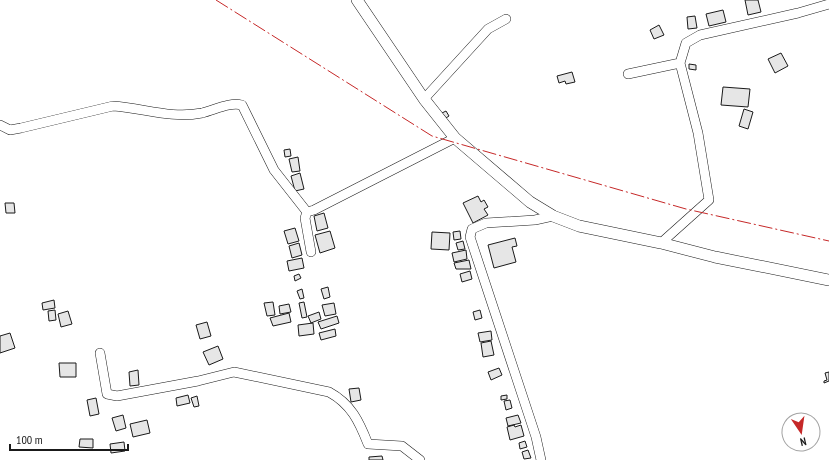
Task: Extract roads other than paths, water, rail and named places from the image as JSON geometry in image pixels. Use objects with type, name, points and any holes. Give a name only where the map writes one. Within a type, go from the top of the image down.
[{"type":"main road","points":[[357,0],[424,99],[455,138],[530,202],[553,216],[579,226],[661,243],[715,257],[829,280]]},
{"type":"street","points":[[661,243],[708,200],[698,133],[680,63],[686,43],[700,35],[798,13],[829,4]]},
{"type":"street","points":[[424,99],[488,29],[506,19]]},
{"type":"street","points":[[628,74],[680,63]]},
{"type":"street","points":[[0,125],[10,130],[113,106],[167,115],[201,113],[236,104],[242,105],[274,170],[307,212]]},
{"type":"street","points":[[307,212],[314,210],[455,138]]},
{"type":"street","points":[[307,212],[305,218],[311,252]]},
{"type":"street","points":[[538,458],[536,437],[470,237],[472,229],[486,223],[535,220],[553,216]]},
{"type":"street","points":[[100,353],[107,394],[117,396],[198,381],[234,372],[329,392],[339,398],[358,419],[368,444],[402,446],[420,460]]}]
